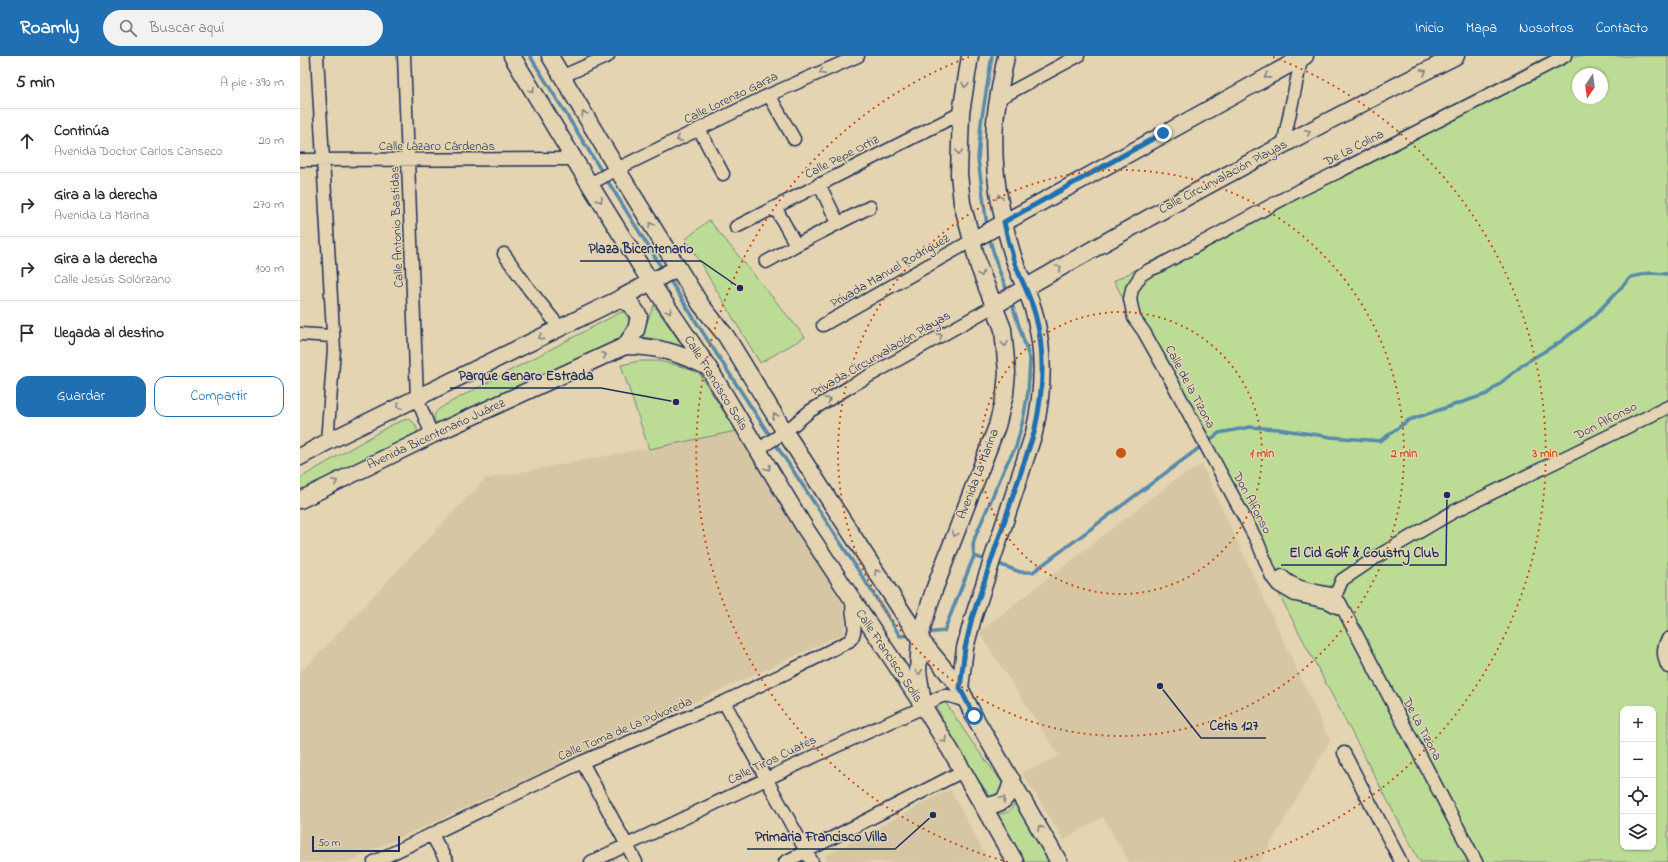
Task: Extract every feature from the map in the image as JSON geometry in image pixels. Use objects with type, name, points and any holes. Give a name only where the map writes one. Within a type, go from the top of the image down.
[{"type":"main road","name":"Calle Francisco Solís","points":[[512,56],[650,281],[708,366],[757,450],[853,602],[924,707],[963,771],[1015,862]]},
{"type":"main road","points":[[550,56],[677,268],[701,305],[726,336],[785,432],[917,634],[960,688],[1059,862]]},
{"type":"main road","name":"Avenida La Marina","points":[[924,707],[918,671],[917,634],[922,625],[997,426],[1005,394],[1008,372],[1003,329],[979,267],[962,203],[959,174],[961,113],[970,56]]},
{"type":"main road","points":[[960,688],[965,648],[972,618],[1028,453],[1039,412],[1042,366],[1039,334],[1035,314],[1008,239],[996,177],[994,148],[998,99],[1006,56]]},
{"type":"main road","name":"Calle Circunvalación Playas","points":[[994,306],[1156,213],[1282,145],[1456,56]]},
{"type":"main road","points":[[971,241],[1303,57]]},
{"type":"main road","points":[[300,457],[327,442],[619,299],[650,281],[677,268]]},
{"type":"main road","points":[[619,299],[631,304],[639,316],[636,330],[625,346]]},
{"type":"main road","name":"Avenida Bicentenario Juárez","points":[[300,500],[432,435],[625,346],[658,348],[708,366]]},
{"type":"main road","points":[[983,806],[998,804],[1004,800],[1009,793],[1012,780]]},
{"type":"street","points":[[317,56],[332,336],[334,349],[327,442]]},
{"type":"street","name":"Calle Antonio Bastidas","points":[[404,56],[417,398],[432,435]]},
{"type":"street","points":[[563,76],[608,56]]},
{"type":"street","name":"Calle Lorenzo Garza","points":[[590,184],[617,168],[769,95],[858,56]]},
{"type":"street","points":[[998,99],[1078,56]]},
{"type":"street","name":"De La Colina","points":[[1157,267],[1294,193],[1565,56]]},
{"type":"street","points":[[1282,145],[1303,57]]},
{"type":"street","points":[[769,95],[794,139]]},
{"type":"street","name":"Calle Pepe Ortiz","points":[[736,227],[818,184],[961,113]]},
{"type":"street","points":[[699,129],[723,174]]},
{"type":"street","name":"Calle Lázaro Cárdenas","points":[[300,160],[574,159]]},
{"type":"street","points":[[818,184],[838,223]]},
{"type":"street","points":[[775,207],[796,245]]},
{"type":"street","points":[[766,262],[870,207]]},
{"type":"street","name":"Privada Manuel Rodríguez","points":[[823,326],[971,241]]},
{"type":"street","points":[[504,254],[560,328]]},
{"type":"street","name":"Calle de la Tizona","points":[[1157,267],[1140,290],[1138,299],[1144,332],[1211,455]]},
{"type":"street","name":"Privada Circunvalación Playas","points":[[757,450],[785,432],[810,411],[851,386],[994,306]]},
{"type":"street","points":[[300,334],[332,336]]},
{"type":"street","name":"Don Alfonso","points":[[1333,600],[1342,580],[1346,577],[1378,556],[1453,512],[1668,406]]},
{"type":"street","name":"Don Alfonso","points":[[1211,455],[1268,564],[1292,585],[1333,600],[1343,610]]},
{"type":"street","name":"Calle Toma de La Polvoreda","points":[[374,862],[582,762],[724,702],[849,641],[854,637],[855,630],[851,609],[853,602]]},
{"type":"street","name":"De La Tizona","points":[[1343,610],[1476,862]]},
{"type":"street","points":[[1668,639],[1663,651],[1664,661],[1668,667]]},
{"type":"street","name":"Calle Tiros Cuates","points":[[591,862],[766,778],[924,707],[936,698],[943,695],[951,695],[967,702]]},
{"type":"street","points":[[724,702],[812,862]]},
{"type":"street","points":[[1344,753],[1401,862]]},
{"type":"street","points":[[582,762],[636,862]]},
{"type":"street","points":[[785,862],[963,771]]},
{"type":"street","points":[[432,835],[447,862]]},
{"type":"shaded area","points":[[736,431],[844,606],[845,633],[347,862],[300,862],[300,673],[485,479]]},
{"type":"shaded area","points":[[1202,465],[1330,741],[1260,862],[1129,862],[1103,817],[1064,840],[1022,773],[1059,756],[979,632],[1176,479]]},
{"type":"shaded area","points":[[950,789],[989,862],[828,862],[825,856]]},
{"type":"green space","points":[[1548,56],[1668,56],[1668,862],[1420,862],[1114,281]]},
{"type":"green space","points":[[709,220],[805,337],[760,363],[686,239]]},
{"type":"green space","points":[[654,305],[684,348],[661,340],[641,337]]},
{"type":"green space","points":[[621,312],[625,313],[630,322],[627,336],[442,428],[435,424],[434,416],[436,411],[447,404]]},
{"type":"green space","points":[[639,361],[658,361],[680,366],[699,373],[736,431],[649,449],[621,365]]},
{"type":"green space","points":[[407,419],[413,422],[416,426],[416,439],[300,499],[300,478],[391,425]]},
{"type":"green space","points":[[944,700],[972,742],[1004,785],[1002,795],[989,798],[987,792],[951,741],[936,704]]},
{"type":"green space","points":[[1015,801],[1050,862],[1020,862],[996,814],[1003,814],[1011,810]]},
{"type":"waterway","points":[[530,56],[663,270]]},
{"type":"waterway","points":[[987,226],[978,159],[981,123],[992,56]]},
{"type":"waterway","points":[[989,236],[997,265],[1008,293]]},
{"type":"waterway","points":[[996,563],[1020,572],[1033,572],[1219,433],[1250,427],[1278,429],[1331,437],[1380,441],[1409,420],[1487,394],[1525,363],[1560,342],[1594,316],[1631,277],[1650,273],[1668,274]]},
{"type":"waterway","points":[[668,277],[725,368],[843,546],[900,636],[912,635]]},
{"type":"waterway","points":[[988,561],[974,556],[973,545],[975,537],[1007,463],[1016,447],[1028,392],[1030,360],[1011,301]]},
{"type":"waterway","points":[[926,633],[944,631],[974,556]]},
{"type":"place","name":"Plaza Bicentenario","points":[[740,288]]},
{"type":"place","name":"Parque Genaro Estrada","points":[[676,402]]},
{"type":"place","name":"El Cid Golf & Coustry Club","points":[[1447,495]]},
{"type":"place","name":"Cetis 127","points":[[1160,686]]},
{"type":"place","name":"Primaria Francisco Villa","points":[[933,815]]},
{"type":"route","points":[[974,716],[960,688],[968,633],[1034,433],[1039,412],[1041,386],[1042,366],[1039,334],[1035,314],[1016,265],[1004,222],[1163,133]]}]
